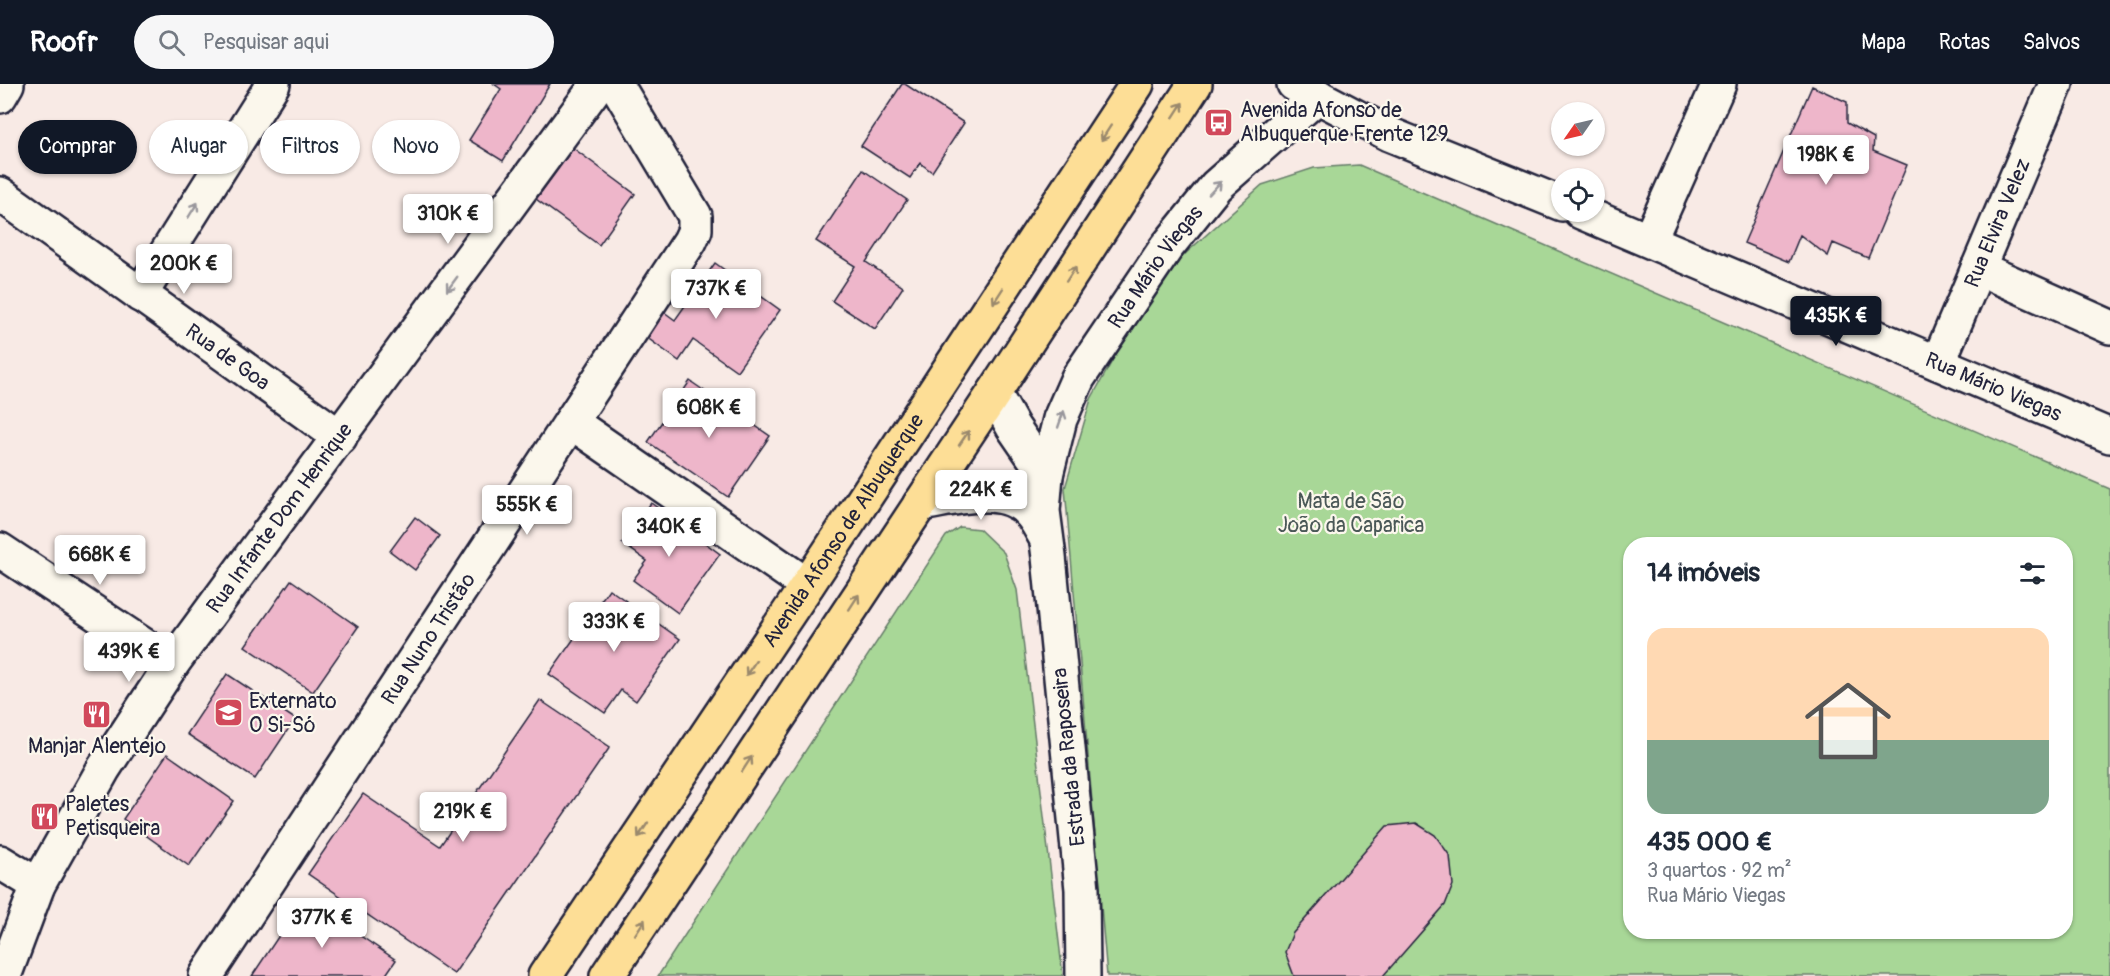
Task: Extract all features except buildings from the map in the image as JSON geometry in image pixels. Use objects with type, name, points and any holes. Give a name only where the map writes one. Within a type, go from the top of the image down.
[{"type":"main road","name":"Avenida Afonso de Albuquerque","points":[[545,976],[807,585],[1137,84]]},
{"type":"main road","points":[[607,976],[994,393],[1195,84]]},
{"type":"street","points":[[0,96],[7,84]]},
{"type":"street","points":[[140,295],[273,84]]},
{"type":"street","name":"Rua Infante Dom Henrique","points":[[4,976],[38,885],[104,768],[172,664],[598,84]]},
{"type":"street","name":"Rua Nuno Tristão","points":[[206,976],[695,230],[695,216],[616,84]]},
{"type":"street","points":[[1650,239],[1719,84]]},
{"type":"street","name":"Rua Elvira Velez","points":[[1938,363],[2056,84]]},
{"type":"street","name":"Rua Mário Viegas","points":[[1046,475],[1060,418],[1078,378],[1166,248],[1216,186],[1306,90],[1389,134],[1551,200]]},
{"type":"street","name":"Rua de Goa","points":[[0,194],[340,437]]},
{"type":"street","name":"Rua Mário Viegas","points":[[1605,221],[2110,436]]},
{"type":"street","points":[[1978,268],[2110,327]]},
{"type":"street","points":[[994,393],[1012,427],[1046,475]]},
{"type":"street","points":[[571,422],[807,585]]},
{"type":"street","name":"Estrada da Raposeira","points":[[1046,475],[1042,511],[1082,889],[1083,976]]},
{"type":"street","name":"Estrada da Raposeira","points":[[920,504],[980,495],[1000,496],[1019,504],[1031,514],[1046,538]]},
{"type":"street","points":[[0,550],[172,664]]},
{"type":"street","points":[[0,862],[38,885]]},
{"type":"green space","name":"Mata de São João da Caparica","points":[[1359,165],[2110,489],[2110,976],[1107,976],[1065,488],[1091,399],[1166,271],[1262,185],[1314,168]]},
{"type":"green space","points":[[960,527],[979,529],[1004,553],[1017,590],[1063,976],[658,976],[946,536]]},
{"type":"place","name":"Avenida Afonso de Albuquerque Frente 129","points":[[1219,122]]},
{"type":"place","name":"Externato O Si-Só","points":[[228,713]]},
{"type":"place","name":"Manjar Alentejo","points":[[97,715]]},
{"type":"place","name":"Paletes Petisqueira","points":[[44,816]]}]
